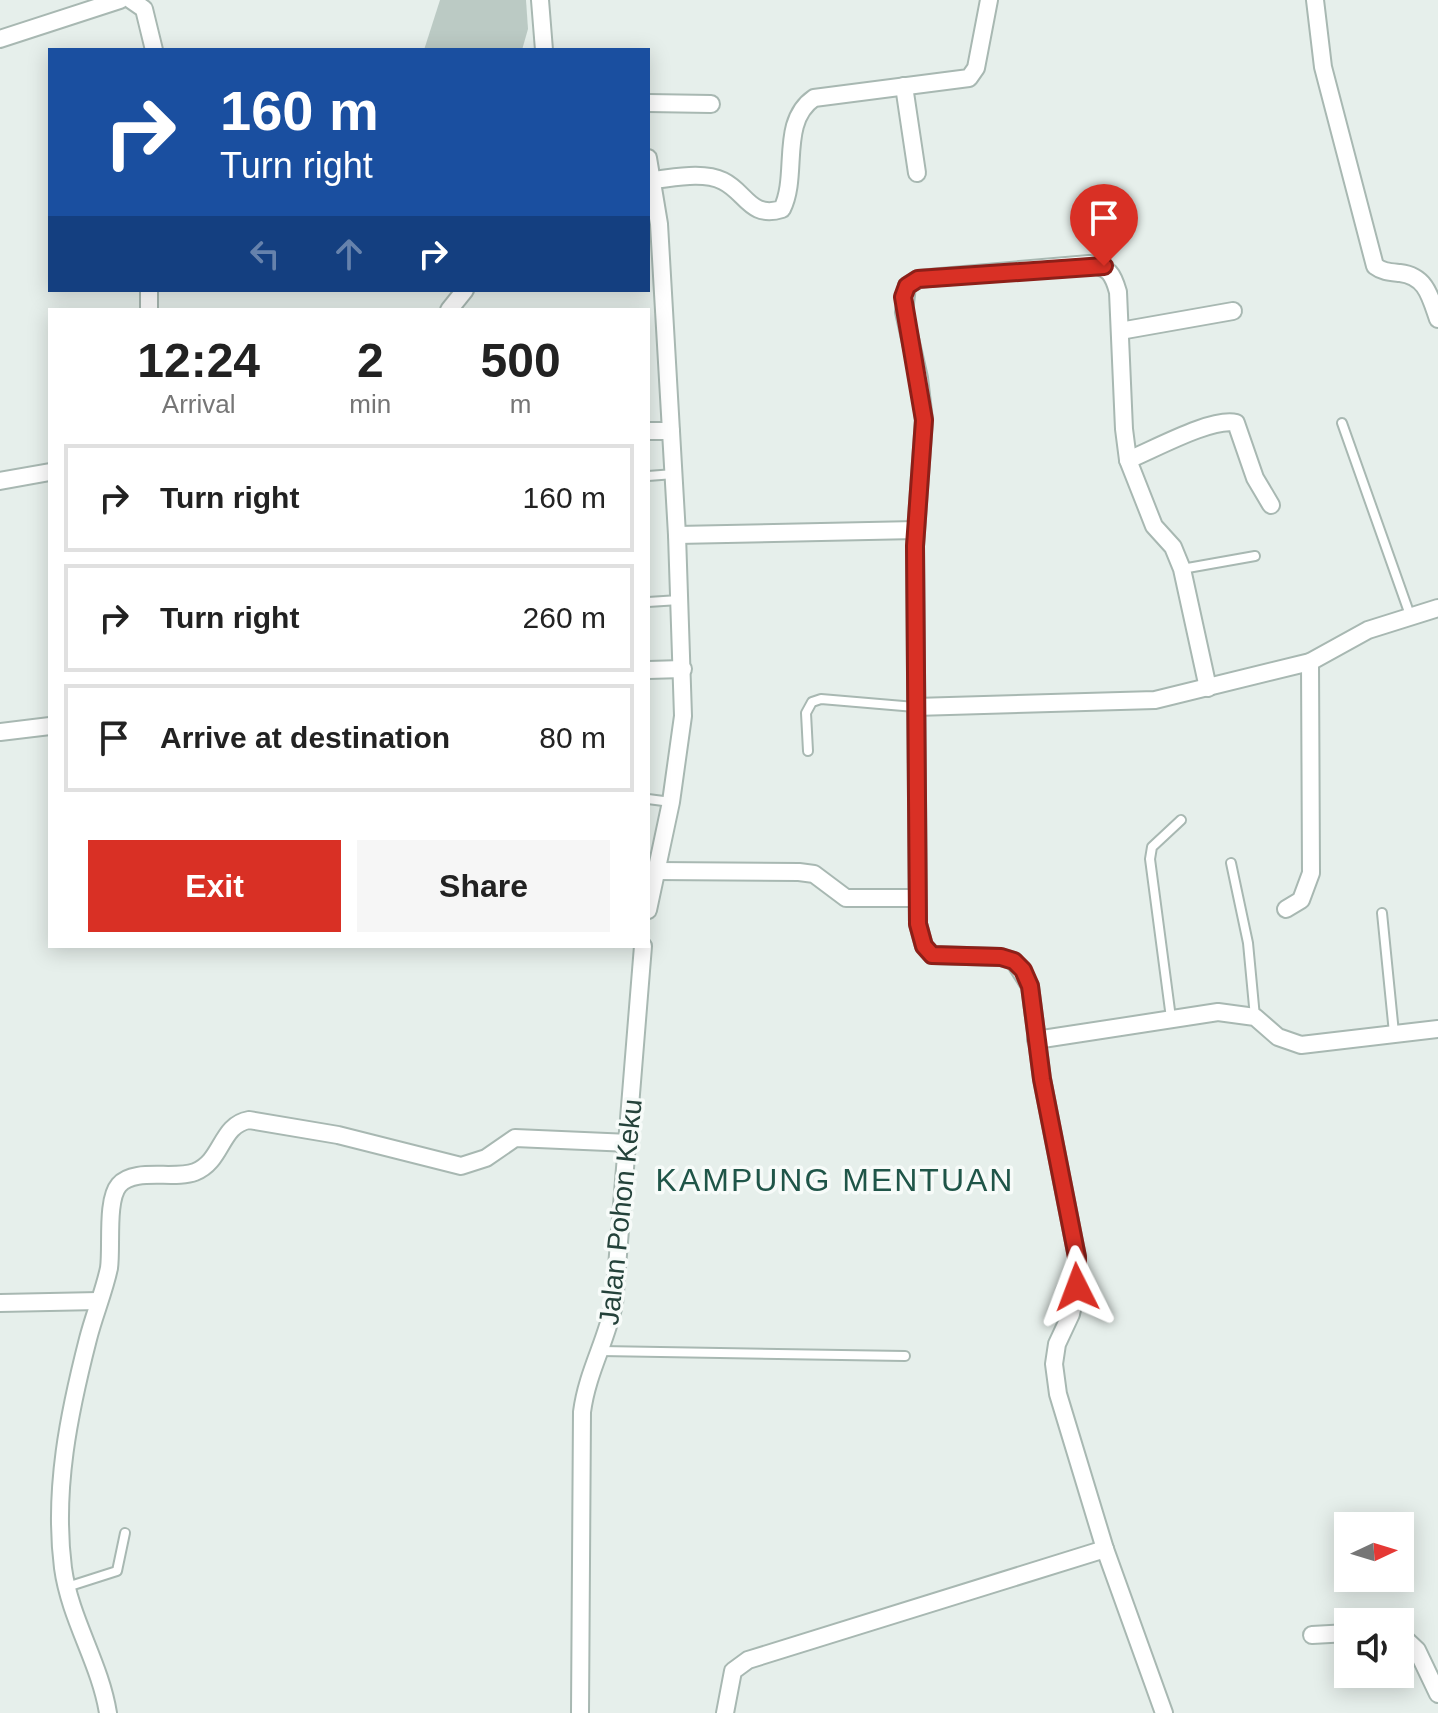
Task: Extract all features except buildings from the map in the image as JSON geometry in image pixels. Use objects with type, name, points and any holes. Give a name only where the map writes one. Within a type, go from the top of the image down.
[{"type":"street","points":[[0,39],[120,0]]},
{"type":"street","points":[[131,0],[144,9],[154,48]]},
{"type":"street","points":[[540,0],[544,48]]},
{"type":"street","points":[[653,180],[683,177],[723,181],[756,210],[772,212],[782,209],[788,196],[793,134],[804,105],[814,98],[969,78],[976,68],[989,0]]},
{"type":"street","points":[[1315,0],[1323,67],[1375,266],[1382,271],[1413,274],[1422,280],[1438,319]]},
{"type":"street","points":[[904,86],[917,173]]},
{"type":"street","points":[[650,103],[711,104]]},
{"type":"street","points":[[650,167],[674,474],[683,669],[683,716],[671,802],[650,899]]},
{"type":"street","points":[[1164,1713],[1105,1549],[1058,1394],[1054,1364],[1057,1344],[1074,1300],[1077,1257],[1036,1040],[1030,986],[1023,970],[1014,961],[1001,957],[932,955],[924,946],[918,924],[915,898],[916,530],[924,420],[919,378],[904,312],[903,297],[907,286],[918,279],[1104,266],[1113,275],[1118,292],[1128,460],[1154,526],[1173,547],[1182,569],[1208,688]]},
{"type":"street","points":[[451,308],[463,292]]},
{"type":"street","points":[[1120,331],[1233,311]]},
{"type":"street","points":[[1128,460],[1210,426],[1228,421],[1236,423],[1255,478],[1271,505]]},
{"type":"street","points":[[650,431],[671,431]]},
{"type":"street","points":[[0,481],[48,472]]},
{"type":"street","points":[[677,535],[916,530]]},
{"type":"street","points":[[915,707],[1155,700],[1310,662],[1345,640],[1410,615],[1438,608]]},
{"type":"street","points":[[1286,909],[1301,900],[1311,873],[1310,662]]},
{"type":"street","points":[[650,670],[683,669]]},
{"type":"street","points":[[0,732],[48,726]]},
{"type":"street","points":[[655,871],[799,872],[814,874],[846,898],[915,898]]},
{"type":"street","name":"Jalan Pohon Keku","points":[[580,1713],[582,1412],[585,1386],[601,1351],[614,1304],[630,1143],[643,948]]},
{"type":"street","points":[[1036,1040],[1218,1012],[1255,1017],[1278,1037],[1301,1045],[1438,1029]]},
{"type":"street","points":[[108,1713],[67,1587],[61,1496],[64,1447],[74,1393],[108,1270],[112,1201],[118,1185],[129,1178],[196,1172],[211,1162],[237,1122],[258,1121],[338,1135],[461,1166],[486,1158],[515,1138],[630,1143]]},
{"type":"street","points":[[0,1303],[99,1301]]},
{"type":"street","points":[[725,1713],[733,1671],[748,1660],[1105,1549]]},
{"type":"street","points":[[1312,1635],[1334,1634]]},
{"type":"street","points":[[1414,1647],[1438,1694]]},
{"type":"lane","points":[[1342,423],[1410,615]]},
{"type":"lane","points":[[650,476],[674,474]]},
{"type":"lane","points":[[1182,569],[1255,556]]},
{"type":"lane","points":[[650,602],[680,600]]},
{"type":"lane","points":[[808,751],[806,713],[812,702],[821,699],[915,707]]},
{"type":"lane","points":[[650,799],[671,802]]},
{"type":"lane","points":[[1171,1018],[1150,859],[1152,847],[1181,820]]},
{"type":"lane","points":[[1231,863],[1248,943],[1255,1017]]},
{"type":"lane","points":[[1382,913],[1394,1033]]},
{"type":"lane","points":[[601,1351],[905,1356]]},
{"type":"lane","points":[[67,1587],[117,1571],[122,1563],[125,1533]]},
{"type":"district","name":"KAMPUNG MENTUAN","points":[[835,1180]]},
{"type":"route","points":[[1077,1287],[1077,1257],[1042,1079],[1030,986],[1023,970],[1014,961],[1001,957],[941,958],[932,955],[924,946],[918,924],[915,898],[915,546],[924,420],[903,297],[907,286],[918,279],[1004,274],[1089,264],[1104,266]]}]
